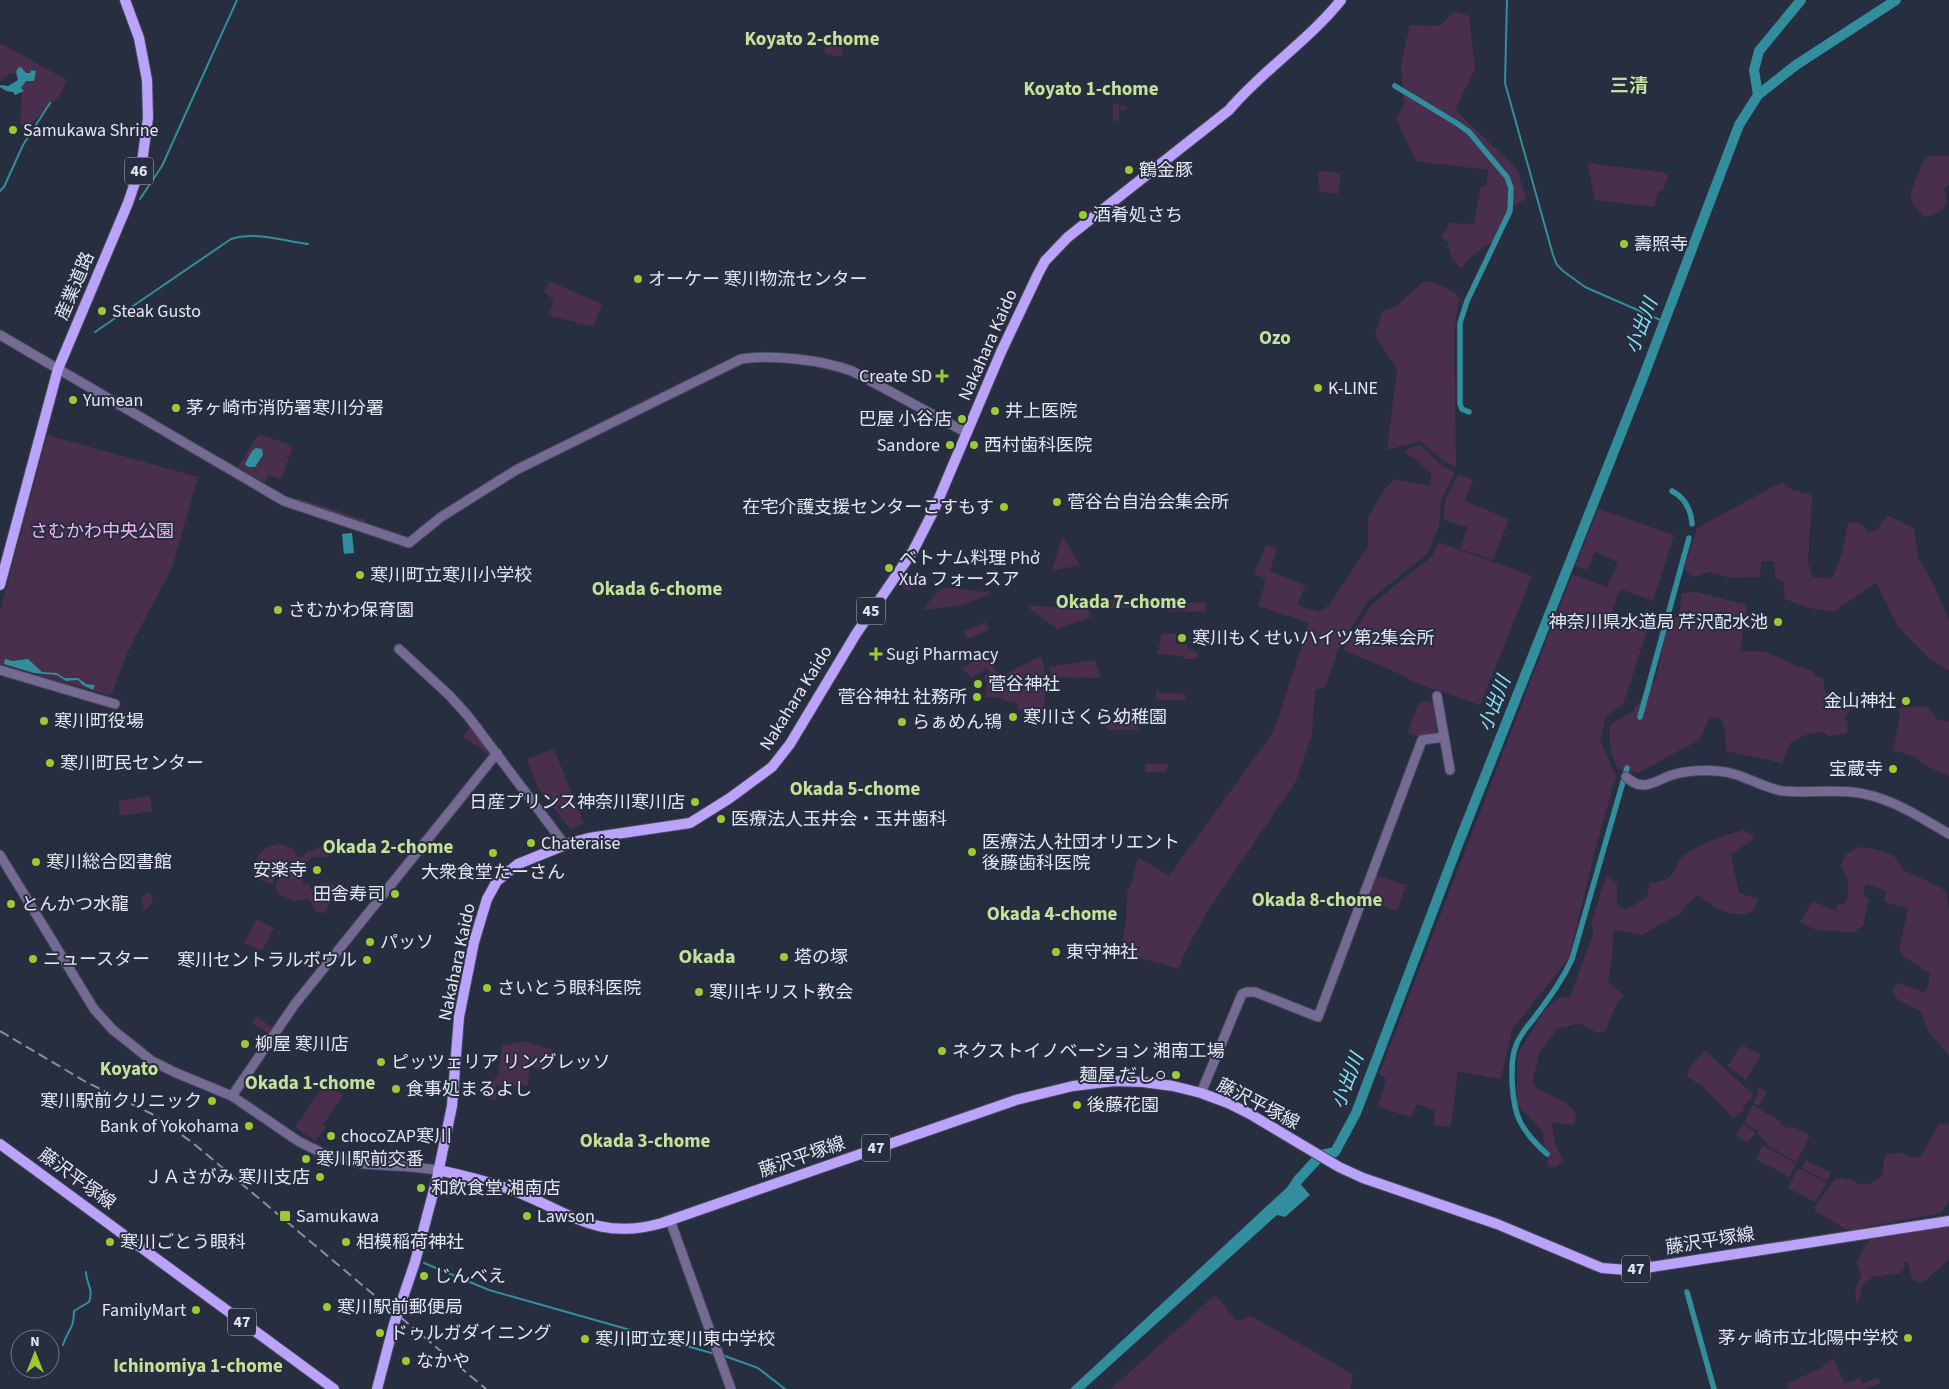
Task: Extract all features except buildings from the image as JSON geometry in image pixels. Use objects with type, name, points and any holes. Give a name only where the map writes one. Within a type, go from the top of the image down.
[{"type":"main road","name":"産業道路","points":[[0,584],[58,370],[138,176],[148,118],[147,80],[139,38],[125,0]]},
{"type":"main road","name":"Nakahara Kaido","points":[[377,1389],[394,1324],[415,1262],[438,1170],[452,1106],[460,1017],[474,942],[487,899],[497,881],[518,864],[565,845],[589,838],[690,823],[730,798],[772,768],[790,744],[856,634],[913,551],[934,510],[1001,352],[1045,260],[1068,237],[1229,110],[1250,87],[1328,16],[1341,0]]},
{"type":"main road","name":"藤沢平塚線","points":[[438,1170],[512,1190],[585,1224],[600,1227],[639,1228],[670,1220],[989,1109],[1073,1086],[1122,1081],[1174,1086],[1228,1103],[1339,1167],[1363,1178],[1497,1224],[1586,1263],[1614,1270],[1645,1268],[1949,1221]]},
{"type":"main road","name":"藤沢平塚線","points":[[0,1144],[334,1389]]},
{"type":"street","points":[[0,335],[284,502],[409,544],[441,517],[516,470],[741,359],[761,357],[837,366],[852,371],[967,433]]},
{"type":"street","points":[[399,649],[450,695],[497,753],[565,845]]},
{"type":"street","points":[[0,670],[115,704]]},
{"type":"street","points":[[1437,696],[1450,770]]},
{"type":"street","points":[[1201,1093],[1242,994],[1255,992],[1318,1017],[1422,740],[1444,737]]},
{"type":"street","points":[[232,1096],[295,1004],[497,753]]},
{"type":"street","points":[[1626,777],[1641,785],[1648,785],[1687,772],[1720,771],[1748,777],[1782,791],[1851,792],[1872,795],[1910,811],[1949,834]]},
{"type":"street","points":[[0,856],[84,994],[113,1030],[155,1063],[232,1096],[298,1141],[320,1152],[363,1164],[438,1170]]},
{"type":"street","points":[[670,1220],[732,1389]]},
{"type":"green space","points":[[1454,11],[1469,16],[1475,69],[1455,110],[1517,169],[1526,198],[1509,211],[1494,242],[1486,245],[1471,257],[1461,269],[1452,259],[1447,241],[1441,236],[1450,223],[1474,224],[1481,186],[1486,186],[1488,170],[1416,161],[1396,119],[1404,105],[1401,64],[1410,25],[1440,26]]},
{"type":"green space","points":[[0,43],[67,80],[56,100],[27,127],[20,124],[22,90],[20,74],[9,74],[0,81]]},
{"type":"green space","points":[[826,44],[843,48],[841,57],[824,53]]},
{"type":"green space","points":[[1113,103],[1127,107],[1126,110],[1119,109],[1120,114],[1117,121],[1113,121]]},
{"type":"green space","points":[[1949,156],[1949,184],[1944,189],[1947,201],[1943,208],[1936,214],[1925,217],[1912,203],[1910,194],[1922,163],[1926,158]]},
{"type":"green space","points":[[1587,163],[1669,173],[1663,190],[1658,192],[1654,207],[1595,200]]},
{"type":"green space","points":[[1317,171],[1341,173],[1338,194],[1320,192]]},
{"type":"green space","points":[[549,281],[602,304],[593,327],[548,315],[554,300],[544,292]]},
{"type":"green space","points":[[1429,281],[1451,290],[1459,296],[1454,334],[1456,468],[1445,462],[1421,441],[1387,450],[1397,369],[1375,336],[1382,311],[1395,307],[1423,282]]},
{"type":"green space","points":[[259,434],[293,446],[281,480],[269,474],[265,483],[238,467]]},
{"type":"green space","name":"さむかわ中央公園","points":[[47,435],[198,477],[172,568],[129,649],[112,693],[109,695],[0,664],[0,612]]},
{"type":"green space","points":[[1420,445],[1442,466],[1455,472],[1441,500],[1439,527],[1427,554],[1367,602],[1338,650],[1327,683],[1324,687],[1315,690],[1312,734],[1296,781],[1207,912],[1185,952],[1179,969],[1120,952],[1126,922],[1127,892],[1132,882],[1138,857],[1169,876],[1274,731],[1309,623],[1258,606],[1266,579],[1254,574],[1266,545],[1277,548],[1270,571],[1304,585],[1305,587],[1297,605],[1319,612],[1329,605],[1368,546],[1368,517],[1383,491],[1395,479],[1430,486],[1431,474],[1415,458],[1407,455],[1405,450]]},
{"type":"green space","points":[[1458,474],[1473,480],[1465,501],[1509,519],[1493,560],[1460,549],[1467,527],[1444,520],[1445,501]]},
{"type":"green space","points":[[1782,482],[1792,490],[1812,495],[1808,562],[1812,577],[1833,578],[1843,549],[1848,522],[1862,524],[1868,532],[1878,529],[1886,516],[1889,516],[1914,528],[1918,557],[1934,585],[1949,621],[1949,671],[1931,660],[1898,627],[1876,583],[1833,612],[1806,607],[1785,599],[1783,582],[1775,577],[1774,561],[1762,561],[1759,577],[1732,578],[1709,572],[1694,577],[1684,569],[1697,528]]},
{"type":"green space","points":[[298,498],[366,520],[364,525],[296,502]]},
{"type":"green space","points":[[1598,509],[1674,535],[1653,601],[1620,589],[1611,614],[1649,625],[1623,705],[1606,716],[1600,740],[1616,777],[1597,842],[1569,958],[1512,1030],[1501,1079],[1458,1071],[1451,1127],[1435,1125],[1434,1110],[1417,1104],[1411,1117],[1378,1107],[1386,1079],[1379,1074],[1572,574],[1607,587],[1618,562],[1595,552],[1587,570],[1575,566]]},
{"type":"green space","points":[[1062,536],[1080,565],[1052,571]]},
{"type":"green space","points":[[1438,542],[1532,576],[1480,705],[1411,681],[1405,676],[1343,650],[1371,605],[1432,556]]},
{"type":"green space","points":[[905,574],[916,581],[909,591],[898,585]]},
{"type":"green space","points":[[946,587],[992,593],[964,605],[922,610],[938,591]]},
{"type":"green space","points":[[1696,592],[1747,605],[1740,651],[1766,652],[1812,671],[1816,676],[1823,678],[1825,691],[1832,698],[1853,699],[1854,704],[1843,719],[1848,722],[1847,733],[1828,736],[1822,731],[1806,735],[1791,742],[1782,763],[1726,751],[1723,723],[1721,719],[1710,717],[1699,740],[1638,773],[1618,769],[1610,747],[1611,724],[1632,712],[1656,679],[1667,624],[1679,616],[1682,593]]},
{"type":"green space","points":[[1103,600],[1156,600],[1156,608],[1103,608]]},
{"type":"green space","points":[[1167,602],[1205,603],[1205,612],[1167,611]]},
{"type":"green space","points":[[1025,605],[1089,609],[1091,617],[1057,629]]},
{"type":"green space","points":[[986,622],[989,630],[967,639],[964,631]]},
{"type":"green space","points":[[1162,634],[1176,634],[1176,644],[1188,645],[1188,648],[1198,653],[1196,659],[1183,659],[1183,656],[1157,654]]},
{"type":"green space","points":[[989,654],[999,679],[998,684],[1011,671],[1041,656],[1046,684],[1043,711],[1037,729],[1026,721],[1024,711],[1018,709],[1017,703],[1004,700],[1000,696],[1000,698],[986,697],[987,682],[984,676],[990,672],[986,667],[981,673],[972,678],[962,669],[974,660]]},
{"type":"green space","points":[[1095,660],[1101,678],[1051,677],[1049,667]]},
{"type":"green space","points":[[1156,691],[1159,691],[1159,693],[1185,694],[1185,700],[1156,700]]},
{"type":"green space","points":[[1420,701],[1433,704],[1437,730],[1435,735],[1420,737],[1407,733]]},
{"type":"green space","points":[[1927,706],[1937,719],[1949,722],[1949,776],[1922,764],[1916,757],[1893,750],[1900,715],[1897,708]]},
{"type":"green space","points":[[1107,721],[1138,721],[1138,730],[1107,730]]},
{"type":"green space","points":[[470,725],[493,753],[492,756],[463,737]]},
{"type":"green space","points":[[554,749],[584,823],[570,829],[537,786],[527,759]]},
{"type":"green space","points":[[1145,764],[1169,764],[1165,772],[1145,772]]},
{"type":"green space","points":[[150,796],[152,811],[120,816],[118,801]]},
{"type":"green space","points":[[1743,830],[1755,837],[1731,855],[1739,893],[1758,899],[1754,910],[1747,913],[1732,914],[1717,908],[1698,895],[1690,901],[1681,913],[1642,935],[1614,930],[1608,982],[1624,996],[1615,1007],[1606,1030],[1597,1033],[1580,1023],[1557,1029],[1540,1052],[1532,1083],[1538,1089],[1565,1102],[1576,1113],[1574,1125],[1552,1122],[1555,1144],[1563,1160],[1556,1167],[1549,1167],[1542,1130],[1517,1105],[1517,1055],[1544,1011],[1559,998],[1570,997],[1594,931],[1591,924],[1606,876],[1617,883],[1617,905],[1626,910],[1647,897],[1650,883],[1667,879],[1679,861],[1688,852],[1708,842]]},
{"type":"green space","points":[[281,844],[293,849],[298,857],[302,857],[309,851],[312,852],[320,846],[328,850],[330,854],[328,857],[314,857],[305,864],[303,875],[303,883],[309,884],[311,890],[316,893],[321,892],[321,882],[334,884],[335,887],[329,898],[333,900],[329,903],[327,913],[315,912],[309,899],[295,901],[278,894],[275,887],[278,876],[275,877],[271,884],[259,879],[255,867],[258,855],[268,846]]},
{"type":"green space","points":[[1858,847],[1875,849],[1894,856],[1903,870],[1940,887],[1946,892],[1949,911],[1949,1056],[1926,1028],[1922,1013],[1897,999],[1892,990],[1898,983],[1924,992],[1928,986],[1930,974],[1905,957],[1899,949],[1908,908],[1884,902],[1886,891],[1866,884],[1863,895],[1869,899],[1863,926],[1853,932],[1816,930],[1800,922],[1813,901],[1835,911],[1838,904],[1845,904],[1848,885],[1846,875],[1841,866],[1845,855]]},
{"type":"green space","points":[[1375,875],[1406,885],[1397,911],[1365,899]]},
{"type":"green space","points":[[150,892],[153,903],[144,911],[141,897]]},
{"type":"green space","points":[[256,919],[274,928],[262,951],[244,943]]},
{"type":"green space","points":[[256,1016],[274,1029],[270,1035],[251,1022]]},
{"type":"green space","points":[[525,1041],[552,1050],[552,1068],[529,1067],[528,1085],[496,1085],[496,1100],[491,1100],[491,1082],[498,1076],[502,1046]]},
{"type":"green space","points":[[1742,1045],[1761,1055],[1746,1080],[1727,1066]]},
{"type":"green space","points":[[1705,1051],[1752,1093],[1753,1096],[1743,1107],[1745,1109],[1734,1119],[1701,1085],[1687,1077],[1691,1065]]},
{"type":"green space","points":[[325,1083],[343,1095],[323,1125],[326,1127],[315,1141],[295,1127]]},
{"type":"green space","points":[[1759,1087],[1767,1092],[1759,1106],[1753,1103],[1759,1093],[1757,1091]]},
{"type":"green space","points":[[1753,1105],[1781,1122],[1780,1124],[1788,1128],[1794,1127],[1810,1136],[1796,1162],[1769,1146],[1758,1134],[1759,1132],[1744,1122]]},
{"type":"green space","points":[[1743,1124],[1756,1133],[1747,1143],[1736,1135]]},
{"type":"green space","points":[[1938,1125],[1949,1125],[1949,1201],[1941,1213],[1850,1230],[1845,1229],[1815,1211],[1815,1207],[1835,1179],[1843,1178],[1862,1184],[1874,1181],[1883,1175],[1886,1155],[1897,1153],[1913,1158],[1919,1157],[1922,1155]]},
{"type":"green space","points":[[1763,1145],[1796,1164],[1789,1177],[1756,1159]]},
{"type":"green space","points":[[1806,1160],[1831,1173],[1827,1181],[1802,1168]]},
{"type":"green space","points":[[1798,1168],[1827,1183],[1815,1202],[1788,1188]]},
{"type":"green space","points":[[1949,1225],[1949,1259],[1926,1280],[1920,1283],[1912,1280],[1908,1262],[1905,1262],[1904,1269],[1900,1273],[1873,1277],[1862,1286],[1857,1304],[1855,1288],[1861,1276],[1857,1264],[1863,1249],[1873,1237]]},
{"type":"green space","points":[[1215,1295],[1237,1321],[1251,1316],[1353,1374],[1350,1389],[1111,1389]]},
{"type":"green space","points":[[1834,1358],[1844,1383],[1852,1382],[1859,1378],[1862,1384],[1878,1377],[1881,1383],[1866,1389],[1789,1389],[1787,1383],[1818,1370]]},
{"type":"water","points":[[21,67],[26,73],[30,73],[31,70],[36,71],[34,81],[26,81],[21,88],[24,91],[15,95],[13,92],[6,91],[0,87],[0,85],[8,86],[18,80],[16,72]]},
{"type":"water","points":[[256,448],[262,449],[263,455],[255,467],[248,467],[245,464],[252,451]]},
{"type":"water","points":[[352,533],[354,553],[344,554],[342,534]]},
{"type":"water","points":[[5,659],[13,661],[28,659],[42,672],[57,673],[64,678],[78,678],[86,684],[95,685],[93,690],[78,680],[66,681],[57,675],[34,673],[4,664]]},
{"type":"water","points":[[1296,1179],[1310,1195],[1285,1217],[1277,1215],[1084,1389],[1070,1389]]},
{"type":"waterway","points":[[140,199],[162,166],[237,0]]},
{"type":"waterway","points":[[1507,0],[1505,83],[1557,265],[1585,287],[1665,322]]},
{"type":"waterway","points":[[1758,95],[1754,70],[1759,51],[1801,0]]},
{"type":"waterway","name":"小出川","points":[[1291,1191],[1298,1180],[1321,1155],[1335,1152],[1356,1113],[1459,842],[1641,383],[1739,125],[1758,95],[1796,65],[1896,0]]},
{"type":"waterway","points":[[1395,86],[1469,132],[1507,177],[1511,188],[1510,211],[1467,301],[1460,323],[1460,404],[1462,409],[1469,412]]},
{"type":"waterway","points":[[0,191],[4,187],[23,145],[50,103]]},
{"type":"waterway","points":[[95,332],[231,239],[260,236],[308,244]]},
{"type":"waterway","points":[[1672,491],[1686,504],[1692,524]]},
{"type":"waterway","points":[[1640,717],[1689,538]]},
{"type":"waterway","points":[[1547,1154],[1530,1137],[1519,1120],[1514,1101],[1513,1055],[1521,1036],[1555,989],[1572,959],[1627,768]]},
{"type":"waterway","points":[[424,1263],[489,1290],[715,1354]]},
{"type":"waterway","points":[[63,1345],[72,1326],[74,1311],[89,1302],[91,1293],[86,1272]]},
{"type":"waterway","points":[[1687,1292],[1714,1389]]},
{"type":"waterway","points":[[722,1355],[758,1368],[785,1389]]},
{"type":"railway","points":[[0,1031],[86,1082],[152,1114],[193,1143],[486,1389]]},
{"type":"place","name":"Samukawa Shrine","points":[[13,130]]},
{"type":"place","name":"鶴金豚","points":[[1129,170]]},
{"type":"place","name":"酒肴処さち","points":[[1083,215]]},
{"type":"place","name":"壽照寺","points":[[1624,244]]},
{"type":"place","name":"オーケー 寒川物流センター","points":[[638,279]]},
{"type":"place","name":"Steak Gusto","points":[[102,311]]},
{"type":"place","name":"Create SD","points":[[942,376]]},
{"type":"place","name":"K-LINE","points":[[1318,388]]},
{"type":"place","name":"Yumean","points":[[73,400]]},
{"type":"place","name":"茅ヶ崎市消防署寒川分署","points":[[176,408]]},
{"type":"place","name":"井上医院","points":[[995,411]]},
{"type":"place","name":"巴屋 小谷店","points":[[962,419]]},
{"type":"place","name":"Sandore","points":[[950,445]]},
{"type":"place","name":"西村歯科医院","points":[[974,445]]},
{"type":"place","name":"菅谷台自治会集会所","points":[[1057,502]]},
{"type":"place","name":"在宅介護支援センターこすもす","points":[[1004,507]]},
{"type":"place","name":"ベトナム料理 Phở Xưa フォースア","points":[[889,568]]},
{"type":"place","name":"寒川町立寒川小学校","points":[[360,575]]},
{"type":"place","name":"さむかわ保育園","points":[[278,610]]},
{"type":"place","name":"神奈川県水道局 芹沢配水池","points":[[1778,622]]},
{"type":"place","name":"寒川もくせいハイツ第2集会所","points":[[1182,638]]},
{"type":"place","name":"Sugi Pharmacy","points":[[876,654]]},
{"type":"place","name":"菅谷神社","points":[[978,684]]},
{"type":"place","name":"菅谷神社 社務所","points":[[977,697]]},
{"type":"place","name":"金山神社","points":[[1906,701]]},
{"type":"place","name":"寒川さくら幼稚園","points":[[1013,717]]},
{"type":"place","name":"寒川町役場","points":[[44,721]]},
{"type":"place","name":"らぁめん鴇","points":[[902,722]]},
{"type":"place","name":"寒川町民センター","points":[[50,763]]},
{"type":"place","name":"宝蔵寺","points":[[1893,769]]},
{"type":"place","name":"日産プリンス神奈川寒川店","points":[[695,802]]},
{"type":"place","name":"医療法人玉井会・玉井歯科","points":[[721,819]]},
{"type":"place","name":"Chateraise","points":[[531,843]]},
{"type":"place","name":"医療法人社団オリエント 後藤歯科医院","points":[[972,852]]},
{"type":"place","name":"大衆食堂たーさん","points":[[493,853]]},
{"type":"place","name":"寒川総合図書館","points":[[36,862]]},
{"type":"place","name":"安楽寺","points":[[317,870]]},
{"type":"place","name":"田舎寿司","points":[[395,894]]},
{"type":"place","name":"とんかつ水龍","points":[[11,904]]},
{"type":"place","name":"パッソ","points":[[370,942]]},
{"type":"place","name":"東守神社","points":[[1056,952]]},
{"type":"place","name":"塔の塚","points":[[784,957]]},
{"type":"place","name":"ニュースター","points":[[33,959]]},
{"type":"place","name":"寒川セントラルボウル","points":[[367,960]]},
{"type":"place","name":"さいとう眼科医院","points":[[487,988]]},
{"type":"place","name":"寒川キリスト教会","points":[[699,992]]},
{"type":"place","name":"柳屋 寒川店","points":[[245,1044]]},
{"type":"place","name":"ネクストイノベーション 湘南工場","points":[[942,1051]]},
{"type":"place","name":"ピッツェリア リングレッソ","points":[[381,1062]]},
{"type":"place","name":"麺屋 だし○","points":[[1176,1075]]},
{"type":"place","name":"食事処まるよし","points":[[396,1089]]},
{"type":"place","name":"寒川駅前クリニック","points":[[212,1101]]},
{"type":"place","name":"後藤花園","points":[[1077,1105]]},
{"type":"place","name":"Bank of Yokohama","points":[[249,1126]]},
{"type":"place","name":"chocoZAP寒川","points":[[331,1136]]},
{"type":"place","name":"寒川駅前交番","points":[[306,1159]]},
{"type":"place","name":"ＪＡさがみ 寒川支店","points":[[320,1177]]},
{"type":"place","name":"和飲食堂 湘南店","points":[[421,1188]]},
{"type":"place","name":"Samukawa","points":[[285,1216]]},
{"type":"place","name":"Lawson","points":[[527,1216]]},
{"type":"place","name":"寒川ごとう眼科","points":[[110,1242]]},
{"type":"place","name":"相模稲荷神社","points":[[346,1242]]},
{"type":"place","name":"じんべえ","points":[[424,1276]]},
{"type":"place","name":"寒川駅前郵便局","points":[[327,1307]]},
{"type":"place","name":"FamilyMart","points":[[196,1310]]},
{"type":"place","name":"ドゥルガダイニング","points":[[380,1333]]},
{"type":"place","name":"茅ヶ崎市立北陽中学校","points":[[1908,1338]]},
{"type":"place","name":"寒川町立寒川東中学校","points":[[585,1339]]},
{"type":"place","name":"なかや","points":[[406,1361]]},
{"type":"district","name":"Koyato 2-chome","points":[[812,39]]},
{"type":"district","name":"三清","points":[[1629,86]]},
{"type":"district","name":"Koyato 1-chome","points":[[1091,89]]},
{"type":"district","name":"Ozo","points":[[1275,338]]},
{"type":"district","name":"Okada 6-chome","points":[[657,589]]},
{"type":"district","name":"Okada 7-chome","points":[[1121,602]]},
{"type":"district","name":"Okada 5-chome","points":[[855,789]]},
{"type":"district","name":"Okada 2-chome","points":[[388,847]]},
{"type":"district","name":"Okada 8-chome","points":[[1317,900]]},
{"type":"district","name":"Okada 4-chome","points":[[1052,914]]},
{"type":"district","name":"Okada","points":[[707,957]]},
{"type":"district","name":"Koyato","points":[[129,1069]]},
{"type":"district","name":"Okada 1-chome","points":[[310,1083]]},
{"type":"district","name":"Okada 3-chome","points":[[645,1141]]},
{"type":"district","name":"Ichinomiya 1-chome","points":[[198,1366]]}]
